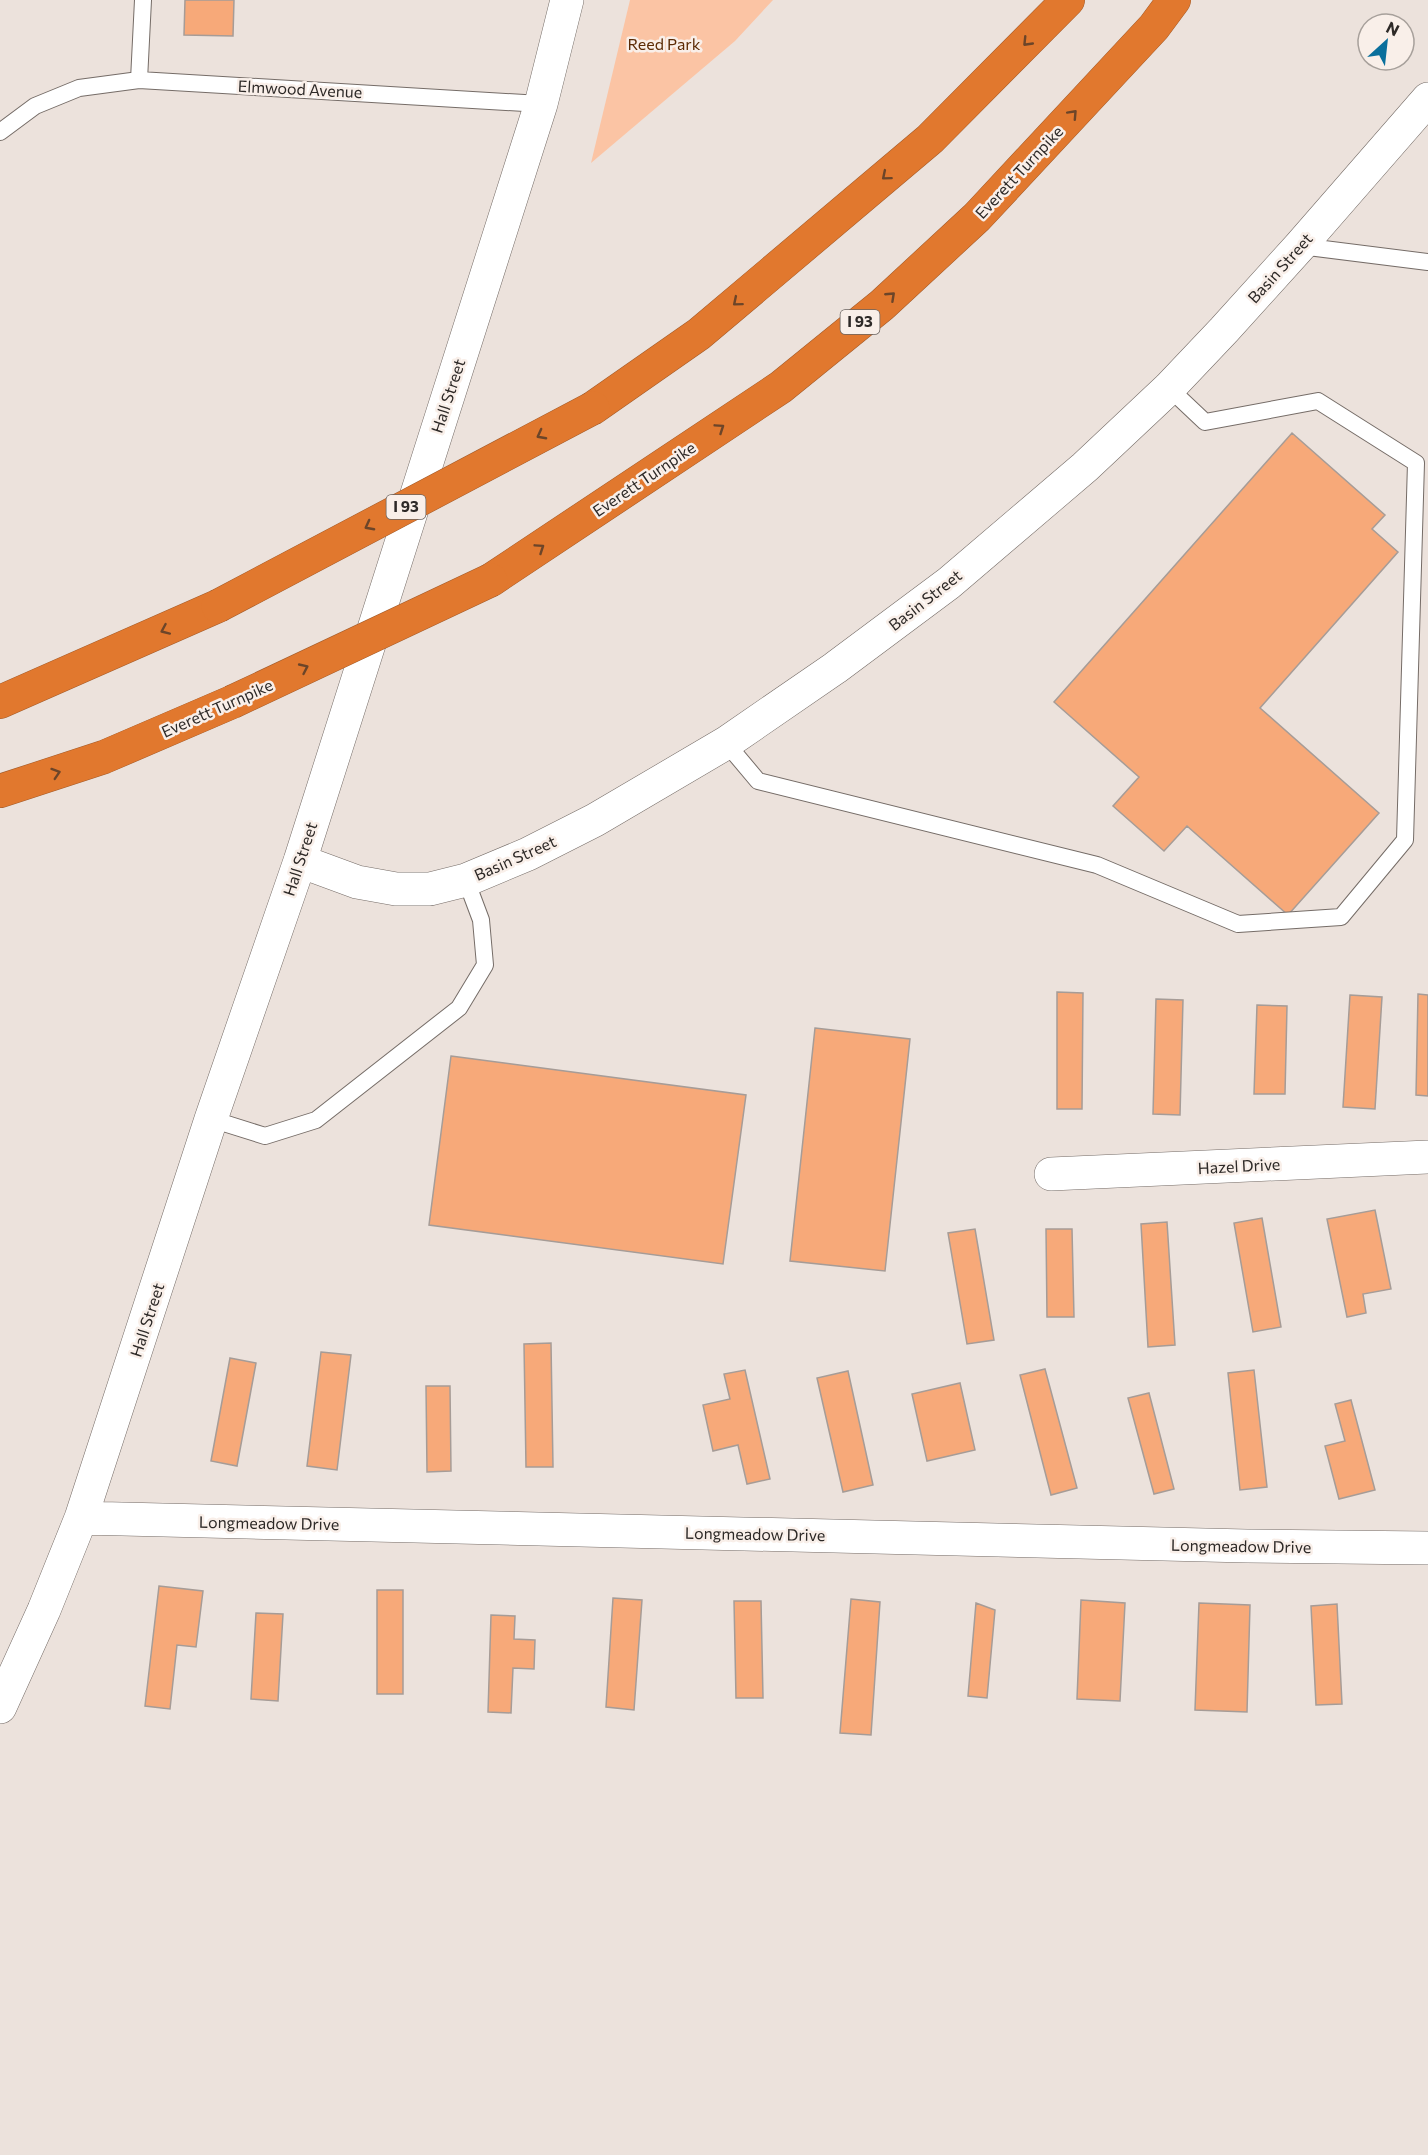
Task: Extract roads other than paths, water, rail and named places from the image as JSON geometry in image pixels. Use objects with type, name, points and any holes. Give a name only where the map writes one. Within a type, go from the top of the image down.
[{"type":"highway","name":"I 93","points":[[0,702],[218,606],[593,408],[699,334],[930,139],[1068,0]]},
{"type":"highway","name":"Everett Turnpike","points":[[0,791],[104,757],[232,702],[491,580],[782,387],[882,304],[977,217],[1154,27],[1174,0]]},
{"type":"street","name":"Hall Street","points":[[0,1707],[44,1611],[81,1518],[211,1119],[300,861],[541,104],[567,0]]},
{"type":"street","name":"Basin Street","points":[[300,861],[357,882],[396,889],[430,889],[466,880],[528,854],[596,820],[726,743],[835,668],[949,583],[1085,467],[1169,388],[1300,246],[1428,99]]},
{"type":"street","name":"Hazel Drive","points":[[1051,1174],[1428,1157]]},
{"type":"street","name":"Longmeadow Drive","points":[[81,1518],[1223,1546],[1428,1548]]},
{"type":"lane","points":[[139,80],[143,0]]},
{"type":"lane","name":"Elmwood Avenue","points":[[0,132],[35,106],[80,88],[139,80],[541,104]]},
{"type":"lane","points":[[1300,246],[1428,262]]},
{"type":"lane","points":[[726,743],[758,781],[1097,865],[1238,924],[1341,917],[1405,840],[1416,463],[1318,401],[1205,422],[1169,388]]},
{"type":"lane","points":[[211,1119],[265,1136],[316,1120],[459,1008],[485,964],[481,920],[466,880]]},
{"type":"park label","name":"Reed Park","points":[[664,44]]}]
